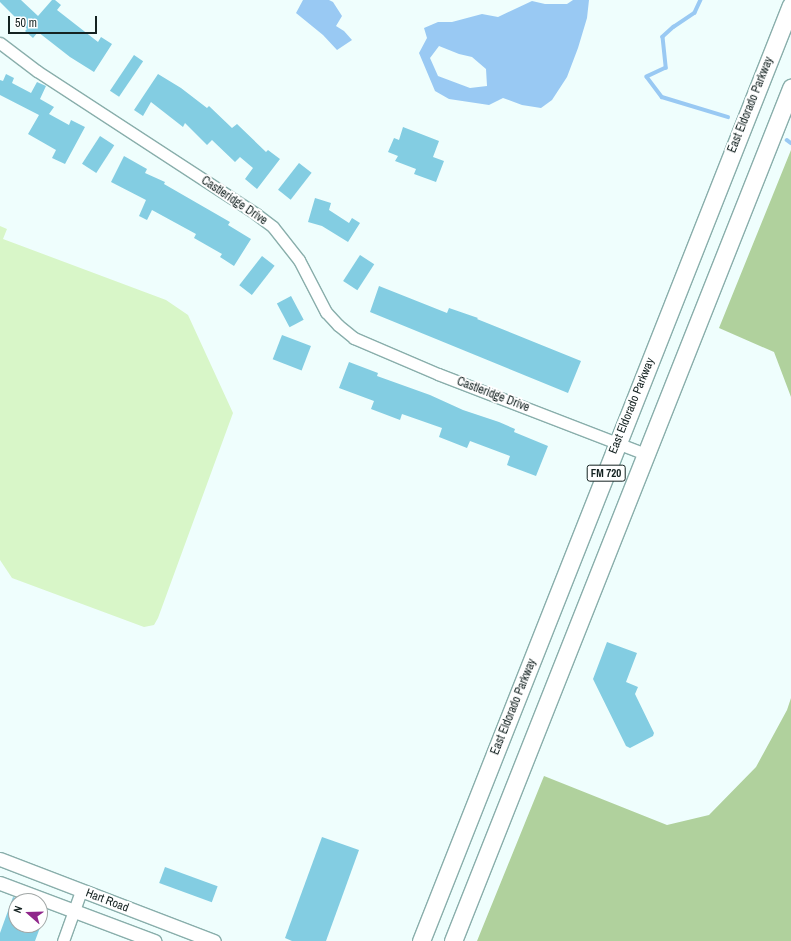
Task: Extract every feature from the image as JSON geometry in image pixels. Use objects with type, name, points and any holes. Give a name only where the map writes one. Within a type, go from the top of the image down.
[{"type":"main road","name":"East Eldorado Parkway","points":[[421,941],[791,5]]},
{"type":"main road","name":"FM 720","points":[[453,941],[791,88]]},
{"type":"street","name":"Castleridge Drive","points":[[0,42],[37,71],[256,214],[272,227],[299,260],[326,312],[338,325],[354,338],[438,374],[645,454]]},
{"type":"street","name":"Hart Road","points":[[0,859],[214,941]]},
{"type":"street","name":"Hart Road","points":[[0,883],[154,941]]},
{"type":"street","points":[[63,941],[81,891]]},
{"type":"green space","points":[[791,150],[791,397],[774,352],[719,328]]},
{"type":"green space","points":[[0,226],[7,229],[3,239],[166,300],[188,315],[233,413],[158,618],[154,625],[144,627],[12,578],[0,560]]},
{"type":"green space","points":[[791,698],[791,941],[477,941],[544,776],[667,825],[709,815],[756,767],[787,710]]},
{"type":"water","points":[[303,0],[329,0],[333,2],[342,16],[336,26],[344,31],[352,40],[337,50],[323,35],[296,13]]},
{"type":"water","points":[[573,0],[589,0],[587,18],[567,77],[552,100],[541,108],[522,105],[503,98],[489,105],[449,99],[435,91],[419,53],[427,38],[424,28],[438,22],[452,22],[482,14],[498,17],[532,1],[545,4],[567,4]],"holes":[[[439,46],[459,54],[472,57],[486,69],[487,86],[470,88],[438,76],[430,58]]]},
{"type":"building","points":[[0,0],[21,0],[38,16],[52,0],[55,0],[61,5],[57,10],[98,42],[101,37],[112,44],[94,72],[70,57],[38,32],[33,38],[25,31],[27,29],[0,2]]},
{"type":"building","points":[[134,55],[143,61],[119,97],[110,91]]},
{"type":"building","points":[[6,74],[14,78],[12,83],[31,93],[37,82],[46,86],[40,99],[54,107],[49,114],[69,125],[71,120],[85,127],[65,164],[52,158],[56,150],[28,134],[39,115],[0,95],[0,80],[3,81]]},
{"type":"building","points":[[158,74],[181,88],[207,108],[209,106],[232,128],[237,124],[266,152],[268,150],[280,159],[257,189],[245,179],[253,168],[240,157],[235,162],[212,140],[207,145],[185,123],[183,127],[151,102],[143,116],[134,110]]},
{"type":"building","points":[[403,127],[439,141],[433,157],[444,161],[436,182],[414,174],[416,169],[395,161],[398,156],[388,152],[394,138],[399,140]]},
{"type":"building","points":[[100,136],[114,145],[96,173],[82,164]]},
{"type":"building","points":[[124,156],[147,169],[145,173],[165,182],[164,184],[230,222],[228,225],[251,239],[234,266],[220,257],[222,254],[194,238],[196,234],[152,210],[147,220],[139,216],[146,200],[111,182]]},
{"type":"building","points":[[299,163],[312,173],[291,200],[278,190]]},
{"type":"building","points":[[315,198],[331,203],[329,210],[349,223],[352,218],[360,223],[348,242],[322,226],[308,222]]},
{"type":"building","points":[[360,255],[374,264],[357,290],[343,281]]},
{"type":"building","points":[[262,256],[275,266],[252,295],[239,285]]},
{"type":"building","points":[[379,286],[447,313],[449,308],[478,318],[477,319],[581,361],[568,393],[370,312]]},
{"type":"building","points":[[291,296],[304,320],[290,327],[277,304]]},
{"type":"building","points":[[282,335],[311,346],[302,370],[273,359]]},
{"type":"building","points":[[349,362],[378,373],[377,376],[430,395],[463,410],[499,422],[515,429],[514,432],[548,446],[536,476],[507,465],[510,456],[470,441],[467,448],[439,437],[442,428],[402,414],[400,420],[371,409],[374,401],[339,388]]},
{"type":"building","points":[[607,642],[637,653],[626,682],[638,687],[635,694],[654,733],[653,736],[630,748],[626,746],[593,679]]},
{"type":"building","points":[[322,837],[359,850],[326,941],[292,941],[285,938]]},
{"type":"building","points":[[165,867],[218,886],[212,902],[159,883]]},
{"type":"building","points":[[8,911],[8,933],[38,933],[35,941],[0,941],[0,933]]},
{"type":"waterway","points":[[701,0],[695,13],[674,27],[663,37],[666,68],[647,77],[662,97],[728,117]]},
{"type":"waterway","points":[[787,140],[791,143]]}]
